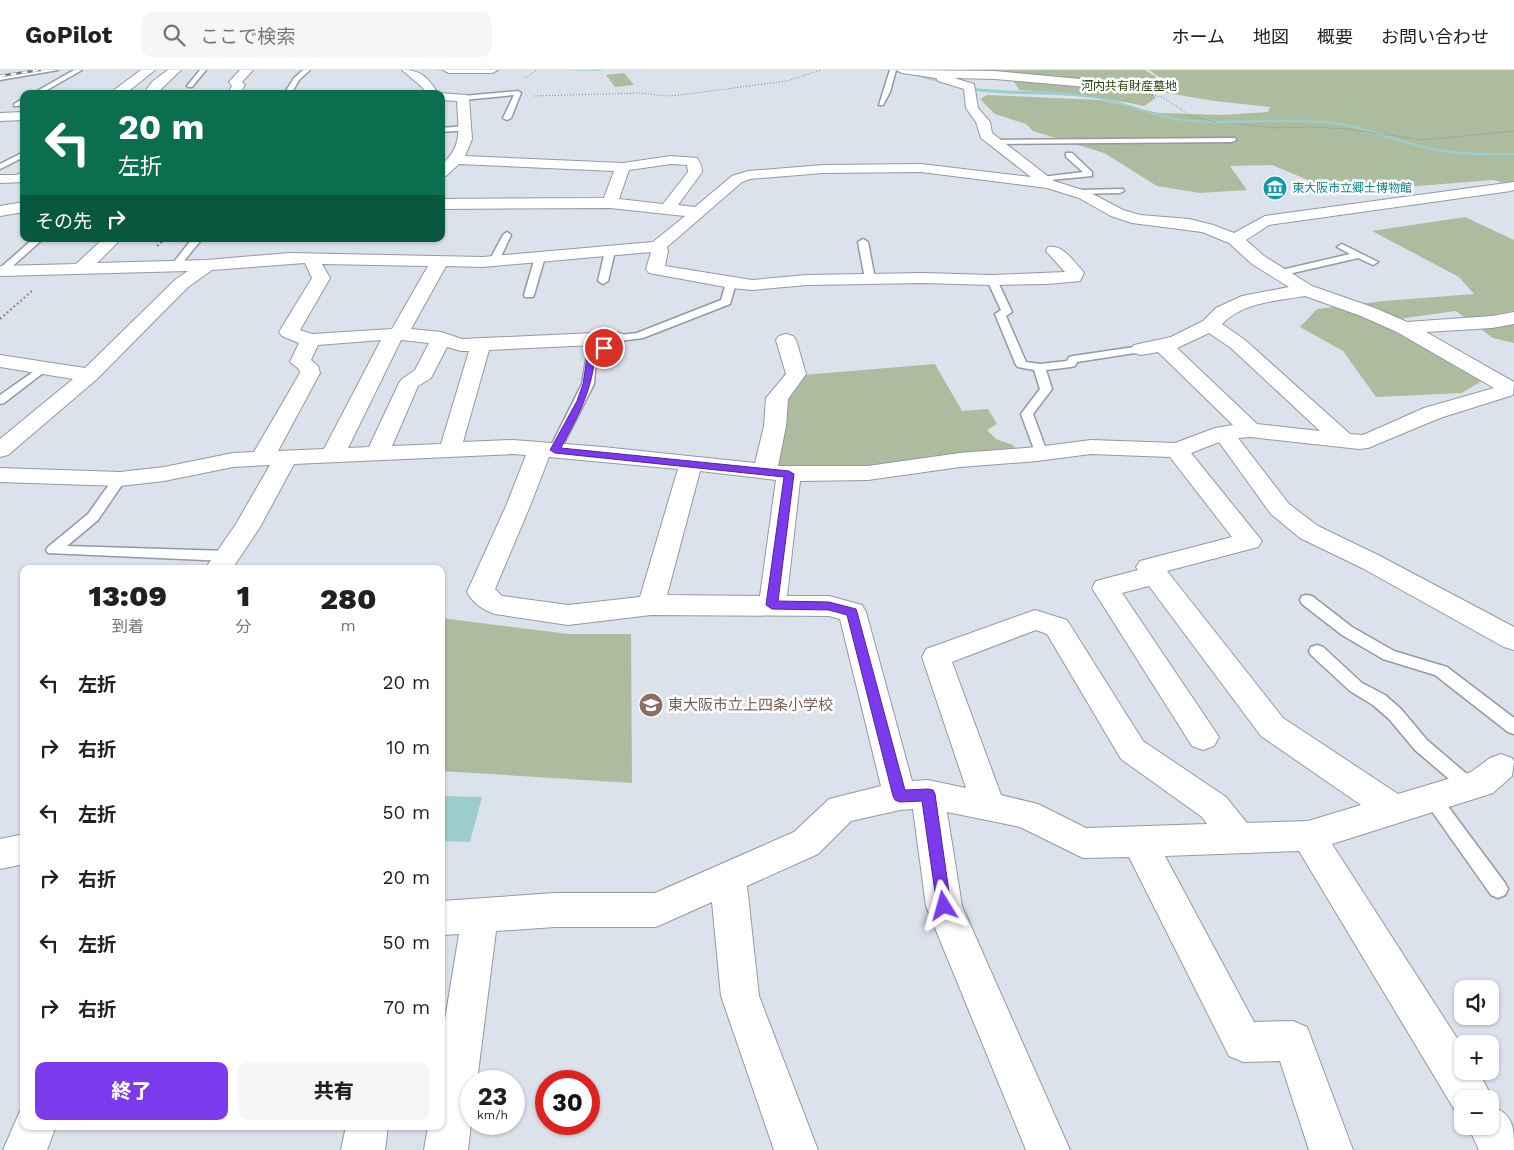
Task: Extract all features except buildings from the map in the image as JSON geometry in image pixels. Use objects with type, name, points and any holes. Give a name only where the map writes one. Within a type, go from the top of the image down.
[{"type":"street","points":[[123,90],[149,70]]},
{"type":"street","points":[[153,90],[157,84],[175,70]]},
{"type":"street","points":[[236,90],[239,85],[236,82],[246,70]]},
{"type":"street","points":[[408,70],[426,84],[430,90]]},
{"type":"street","points":[[451,70],[492,70]]},
{"type":"street","points":[[902,70],[970,87],[972,108],[983,122],[986,135],[1046,181]]},
{"type":"street","points":[[924,74],[995,75],[1087,83]]},
{"type":"street","points":[[445,96],[463,98],[467,136],[457,160],[445,169]]},
{"type":"street","points":[[0,117],[20,110]]},
{"type":"street","points":[[457,160],[623,167],[671,160],[692,161],[695,166],[695,172],[667,209]]},
{"type":"street","points":[[610,203],[623,167]]},
{"type":"street","points":[[0,475],[120,479],[164,474],[233,460],[513,447],[691,463],[777,473],[868,473],[960,460],[1036,454],[1091,447],[1177,450],[1223,433],[1250,430],[1359,442],[1368,441],[1432,413],[1510,392],[1508,387],[1404,328],[1368,312],[1306,290],[1258,260],[1235,239],[1207,228],[1189,224],[1138,220],[1117,213],[1077,192],[1046,181],[921,168],[775,172],[748,175],[737,179],[658,246],[494,261],[440,261],[316,251],[290,258],[207,265],[82,267],[1,271]]},
{"type":"street","points":[[0,179],[20,178]]},
{"type":"street","points":[[1235,239],[1265,221],[1511,186]]},
{"type":"street","points":[[445,204],[610,203],[696,212]]},
{"type":"street","points":[[0,211],[20,208]]},
{"type":"street","points":[[82,267],[110,242]]},
{"type":"street","points":[[658,246],[660,251],[656,269],[731,283],[752,284],[807,280],[992,280],[1074,277],[1075,273],[1054,251]]},
{"type":"street","points":[[316,251],[321,278],[289,332],[310,340],[397,334],[441,338],[460,345],[616,338]]},
{"type":"street","points":[[332,456],[397,334],[440,261]]},
{"type":"street","points":[[0,450],[90,375],[182,283],[207,265]]},
{"type":"street","points":[[1141,349],[1177,342],[1210,326],[1223,312],[1249,300],[1306,290]]},
{"type":"street","points":[[1404,328],[1492,322],[1514,318]]},
{"type":"street","points":[[1210,326],[1238,344],[1342,439]]},
{"type":"street","points":[[377,454],[409,383],[424,374],[441,338]]},
{"type":"street","points":[[222,562],[247,527],[310,373],[308,366],[300,362],[310,340]]},
{"type":"street","points":[[772,605],[777,473],[776,398],[796,374],[786,340]]},
{"type":"street","points":[[450,450],[481,344]]},
{"type":"street","points":[[1163,345],[1250,430]]},
{"type":"street","points":[[0,361],[90,375]]},
{"type":"street","points":[[1223,433],[1280,509],[1309,532],[1370,562],[1514,640]]},
{"type":"street","points":[[547,450],[518,506],[480,592],[495,604],[568,615],[650,605],[829,606],[852,612],[914,795],[944,906],[1048,1150]]},
{"type":"street","points":[[1177,450],[1249,542],[1149,567],[1272,727],[1395,810]]},
{"type":"street","points":[[650,605],[691,463]]},
{"type":"street","points":[[1155,575],[1105,588],[1203,737]]},
{"type":"street","points":[[988,806],[936,657],[1035,620],[1057,627],[1132,750],[1214,807],[1238,838]]},
{"type":"street","points":[[445,918],[556,910],[656,910],[806,842],[841,809],[914,795],[988,806],[1026,814],[1083,843],[1308,836],[1481,783],[1507,763]]},
{"type":"street","points":[[1308,836],[1466,1090]]},
{"type":"street","points":[[1138,841],[1243,1042],[1293,1041],[1331,1150]]},
{"type":"street","points":[[0,854],[20,850]]},
{"type":"street","points":[[728,879],[740,996],[796,1150]]},
{"type":"street","points":[[446,1150],[480,916]]},
{"type":"street","points":[[25,1150],[33,1130]]},
{"type":"street","points":[[362,1150],[366,1130]]},
{"type":"street","points":[[1495,1135],[1504,1150]]},
{"type":"lane","points":[[0,78],[55,70]]},
{"type":"lane","points":[[42,90],[79,70]]},
{"type":"lane","points":[[190,86],[203,70]]},
{"type":"lane","points":[[290,90],[296,79],[307,70]]},
{"type":"lane","points":[[881,104],[889,93],[888,83],[893,70]]},
{"type":"lane","points":[[0,86],[20,75]]},
{"type":"lane","points":[[463,98],[518,93],[507,118]]},
{"type":"lane","points":[[445,130],[466,128]]},
{"type":"lane","points":[[994,142],[1232,140]]},
{"type":"lane","points":[[1046,181],[1089,174],[1069,155]]},
{"type":"lane","points":[[0,167],[20,156]]},
{"type":"lane","points":[[1077,192],[1120,191]]},
{"type":"lane","points":[[494,261],[507,235]]},
{"type":"lane","points":[[1,271],[35,242]]},
{"type":"lane","points":[[176,265],[195,242]]},
{"type":"lane","points":[[863,242],[870,279]]},
{"type":"lane","points":[[1342,247],[1373,262]]},
{"type":"lane","points":[[603,282],[610,251]]},
{"type":"lane","points":[[1280,273],[1359,255]]},
{"type":"lane","points":[[529,295],[540,257]]},
{"type":"lane","points":[[992,280],[1007,312],[1000,314],[1022,365],[1040,367],[1071,364],[1073,358],[1141,349]]},
{"type":"lane","points":[[547,450],[581,401],[588,384],[591,358],[616,338],[639,336],[726,302],[731,283]]},
{"type":"lane","points":[[1040,367],[1040,374],[1046,389],[1027,414],[1041,452]]},
{"type":"lane","points":[[0,401],[43,368]]},
{"type":"lane","points":[[120,479],[93,517],[53,550],[222,562]]},
{"type":"lane","points":[[1307,600],[1347,631],[1390,655],[1441,671],[1514,727]]},
{"type":"lane","points":[[1317,651],[1356,687],[1379,700],[1395,714],[1421,746],[1469,786]]},
{"type":"lane","points":[[1432,798],[1498,889]]},
{"type":"path","points":[[537,70],[517,85],[518,93],[546,96],[642,93],[665,96],[680,95],[734,90],[786,81],[821,70]]},
{"type":"path","points":[[1087,83],[1162,96],[1190,116],[1221,123]]},
{"type":"path","points":[[1230,124],[1277,128],[1313,127],[1348,129],[1422,140],[1514,131]]},
{"type":"path","points":[[0,319],[59,268]]},
{"type":"green space","name":"河内共有財産墓地","points":[[981,70],[1145,70],[1159,79],[1145,84],[1156,98],[1144,106],[1082,95],[1019,90],[1012,78],[982,73]]},
{"type":"green space","points":[[1149,70],[1514,70],[1514,185],[1493,180],[1405,187],[1315,183],[1272,165],[1230,166],[1247,190],[1200,193],[1157,186],[1104,153],[1033,131],[1026,124],[995,114],[980,99],[987,95],[1100,100],[1159,113],[1222,115],[1268,112],[1270,107],[1215,101],[1154,91],[1149,85],[1162,79]]},
{"type":"green space","points":[[624,73],[634,85],[615,87],[606,75]]},
{"type":"green space","points":[[1465,217],[1514,240],[1514,343],[1493,338],[1456,311],[1376,322],[1405,335],[1482,381],[1462,393],[1376,397],[1343,351],[1300,327],[1317,309],[1384,301],[1474,294],[1459,277],[1372,231]]},
{"type":"green space","points":[[935,364],[962,411],[988,409],[997,424],[987,430],[996,439],[1013,445],[1017,452],[865,469],[772,469],[781,397],[803,375]]},
{"type":"green space","points":[[445,618],[569,634],[631,634],[632,783],[445,771]]},
{"type":"shaded area","points":[[445,796],[482,797],[470,842],[445,841]]},
{"type":"waterway","points":[[435,70],[456,71]]},
{"type":"waterway","points":[[565,70],[600,70]]},
{"type":"waterway","points":[[883,70],[912,74],[950,84]]},
{"type":"waterway","points":[[965,88],[997,92],[1093,97],[1179,120],[1332,123],[1355,127],[1412,144],[1444,151],[1468,154],[1514,154]]},
{"type":"railway","points":[[0,76],[40,70]]},
{"type":"place","name":"東大阪市立郷土博物館","points":[[1275,188]]},
{"type":"place","name":"東大阪市立上四条小学校","points":[[651,705]]},
{"type":"route","points":[[604,348],[591,358],[588,384],[555,450],[789,474],[772,605],[829,606],[852,612],[900,796],[928,794],[944,906]]}]
